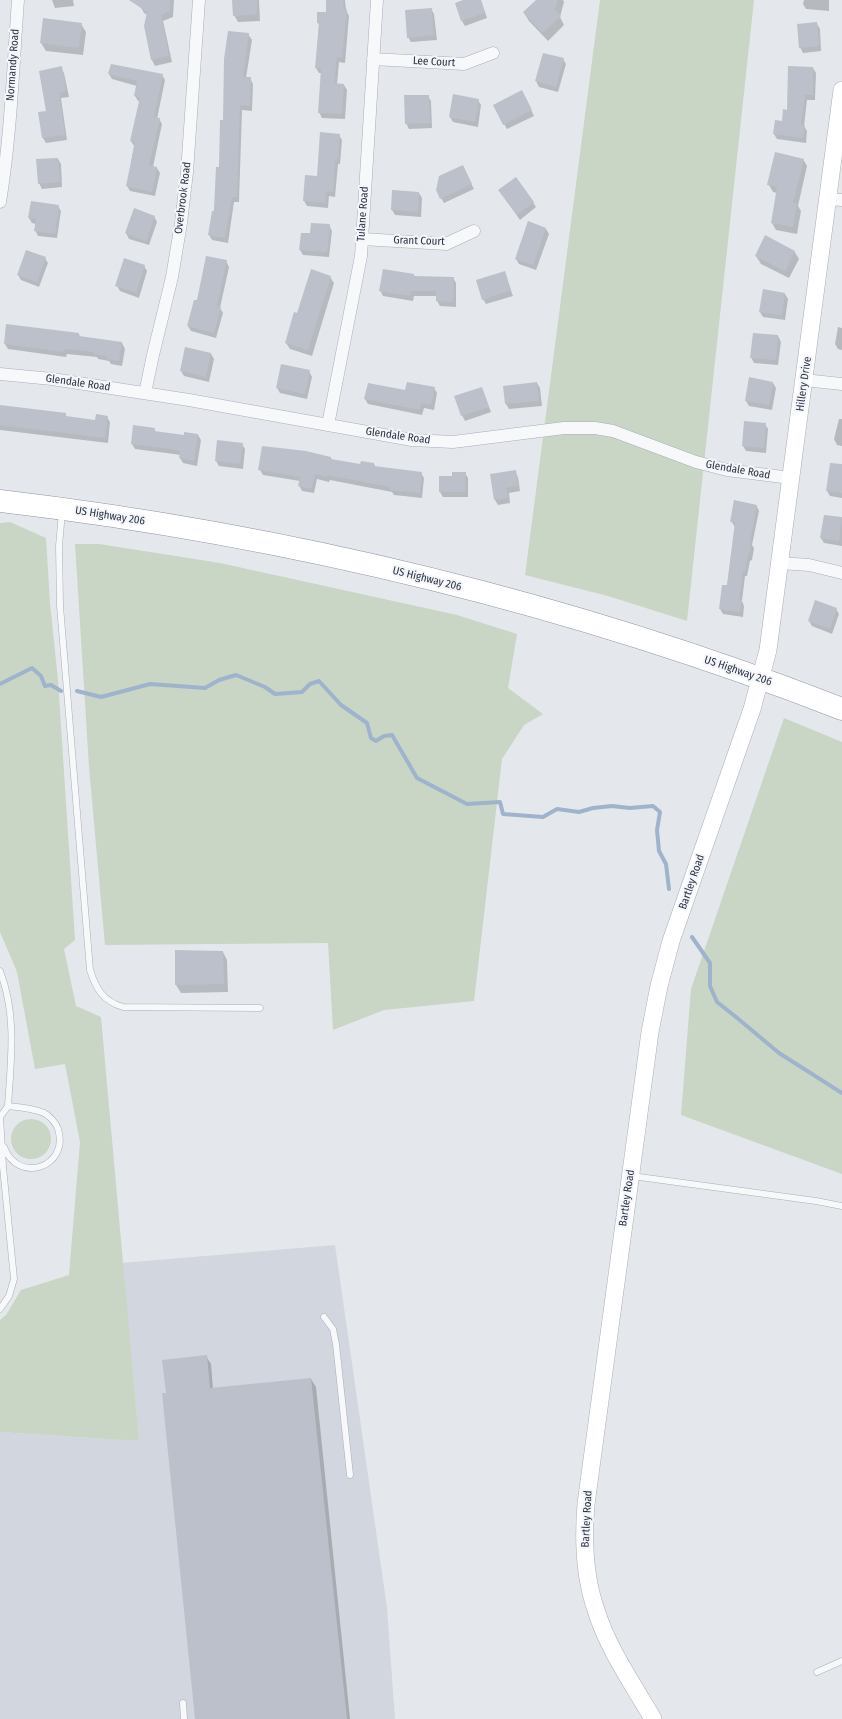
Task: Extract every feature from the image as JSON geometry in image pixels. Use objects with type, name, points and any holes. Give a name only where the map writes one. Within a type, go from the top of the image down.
[{"type":"highway","name":"US Highway 206","points":[[0,501],[62,509],[244,538],[429,578],[631,635],[761,678],[842,709]]},
{"type":"street","name":"Normandy Road","points":[[0,202],[4,180],[18,0]]},
{"type":"street","name":"Overbrook Road","points":[[146,393],[153,355],[172,277],[181,224],[187,172],[199,0]]},
{"type":"street","name":"Tulane Road","points":[[328,425],[355,291],[362,239],[378,0]]},
{"type":"street","name":"Lee Court","points":[[373,59],[464,64],[493,54]]},
{"type":"street","name":"Hillery Drive","points":[[761,678],[768,650],[804,380],[835,200],[842,90]]},
{"type":"street","name":"Grant Court","points":[[362,239],[446,244],[474,231]]},
{"type":"street","name":"Glendale Road","points":[[0,374],[52,379],[146,393],[412,440],[453,442],[564,428],[595,428],[613,431],[696,462],[727,470],[791,478]]},
{"type":"street","points":[[804,380],[842,384]]},
{"type":"street","points":[[780,563],[809,565],[842,573]]},
{"type":"street","name":"Bartley Road","points":[[653,1719],[617,1656],[599,1619],[589,1587],[585,1554],[586,1504],[650,1032],[664,964],[752,710],[761,678]]},
{"type":"lane","points":[[62,509],[59,546],[60,606],[90,970],[94,985],[101,995],[110,1002],[123,1007],[260,1008]]},
{"type":"lane","points":[[0,971],[8,995],[12,1024],[8,1106],[0,1117],[3,1167],[14,1279],[9,1296],[0,1310]]},
{"type":"lane","points":[[2,1144],[6,1154],[12,1161],[22,1167],[34,1168],[45,1164],[53,1158],[60,1142],[57,1127],[48,1116],[33,1110],[8,1106]]},
{"type":"lane","points":[[631,1176],[816,1201],[842,1206]]},
{"type":"lane","points":[[324,1316],[332,1329],[336,1344],[350,1475]]},
{"type":"lane","points":[[817,1672],[842,1661]]},
{"type":"lane","points":[[183,1703],[184,1719]]},
{"type":"shaded area","points":[[335,1245],[387,1608],[395,1719],[0,1719],[0,1432],[139,1441],[122,1263]]},
{"type":"green space","points":[[600,0],[754,0],[687,621],[608,596],[525,575]]},
{"type":"green space","points":[[10,522],[46,538],[50,603],[58,680],[75,940],[64,949],[76,1006],[101,1017],[139,1441],[0,1432],[0,1320],[6,1315],[21,1290],[69,1275],[80,1142],[65,1064],[35,1069],[17,972],[0,932],[0,523]]},
{"type":"green space","points":[[75,544],[99,544],[220,563],[457,615],[517,634],[508,688],[543,714],[524,725],[502,759],[474,1001],[384,1010],[333,1030],[328,943],[105,945],[89,767]]},
{"type":"green space","points":[[784,718],[842,742],[842,1174],[681,1115],[691,989]]},
{"type":"green space","points":[[35,1119],[42,1122],[48,1128],[51,1139],[50,1147],[42,1156],[35,1159],[27,1159],[20,1156],[12,1147],[11,1135],[14,1128],[23,1120]]},
{"type":"building","points":[[129,0],[170,0],[170,11],[161,15],[169,56],[151,60],[144,26],[147,12]]},
{"type":"building","points":[[232,0],[257,0],[257,14],[233,16]]},
{"type":"building","points":[[326,0],[344,0],[343,9],[347,9],[342,58],[337,57],[334,83],[344,84],[342,114],[318,113],[321,69],[315,68],[319,23],[317,23],[317,12],[326,12]]},
{"type":"building","points":[[463,0],[481,0],[485,13],[461,21],[455,3]]},
{"type":"building","points":[[536,0],[558,0],[555,10],[561,16],[542,33],[523,12]]},
{"type":"building","points":[[432,8],[434,35],[407,38],[405,10]]},
{"type":"building","points":[[43,18],[82,23],[79,48],[40,43]]},
{"type":"building","points":[[817,22],[819,46],[799,48],[797,24]]},
{"type":"building","points":[[228,31],[249,33],[243,77],[251,77],[250,106],[240,105],[237,197],[232,197],[225,238],[208,235],[212,211],[214,211],[216,167],[219,167],[220,120],[223,120],[224,59]]},
{"type":"building","points":[[543,53],[564,58],[556,87],[535,81]]},
{"type":"building","points":[[111,64],[163,74],[154,117],[160,118],[149,165],[157,167],[152,192],[126,186],[135,142],[130,141],[140,97],[134,96],[137,81],[108,74]]},
{"type":"building","points":[[62,66],[66,91],[59,93],[65,135],[42,138],[38,112],[46,111],[39,71]]},
{"type":"building","points":[[788,66],[813,67],[813,95],[805,95],[801,124],[805,125],[803,138],[773,134],[775,120],[782,121],[783,109],[787,110]]},
{"type":"building","points":[[522,90],[532,110],[503,125],[493,105]]},
{"type":"building","points":[[453,94],[479,99],[475,122],[449,117]]},
{"type":"building","points":[[404,95],[429,95],[430,123],[405,124]]},
{"type":"building","points":[[320,132],[340,134],[338,159],[335,159],[333,192],[326,191],[325,203],[303,201],[305,175],[317,176]]},
{"type":"building","points":[[775,152],[804,159],[793,203],[797,203],[793,227],[771,223],[777,187],[767,185]]},
{"type":"building","points":[[58,158],[60,182],[38,184],[36,159]]},
{"type":"building","points":[[463,165],[472,184],[440,199],[436,190],[439,176]]},
{"type":"building","points":[[516,177],[534,202],[517,215],[498,190]]},
{"type":"building","points":[[392,190],[419,192],[418,212],[391,210]]},
{"type":"building","points":[[31,201],[59,205],[55,234],[34,231],[36,219],[28,218]]},
{"type":"building","points":[[134,208],[155,216],[146,241],[125,233]]},
{"type":"building","points":[[528,221],[546,228],[533,265],[515,259]]},
{"type":"building","points":[[311,223],[330,224],[327,252],[299,250],[301,233],[310,233]]},
{"type":"building","points":[[765,235],[795,251],[785,271],[755,256]]},
{"type":"building","points":[[26,250],[46,257],[37,282],[17,275]]},
{"type":"building","points":[[206,256],[227,260],[217,306],[221,307],[214,333],[187,326],[194,300],[197,300]]},
{"type":"building","points":[[124,258],[145,265],[136,293],[115,286]]},
{"type":"building","points":[[311,269],[331,276],[308,350],[285,343],[294,312],[297,313]]},
{"type":"building","points":[[383,269],[414,274],[414,276],[454,277],[453,302],[436,301],[436,291],[411,291],[410,296],[379,291]]},
{"type":"building","points":[[505,271],[511,290],[482,300],[476,280]]},
{"type":"building","points":[[763,289],[785,293],[782,315],[759,312]]},
{"type":"building","points":[[6,324],[79,333],[79,336],[122,342],[119,361],[107,359],[107,356],[94,354],[94,352],[64,349],[64,352],[4,344]]},
{"type":"building","points":[[753,333],[778,335],[776,360],[750,358]]},
{"type":"building","points":[[185,347],[211,353],[206,377],[180,371]]},
{"type":"building","points":[[281,364],[310,370],[305,394],[276,388]]},
{"type":"building","points":[[749,377],[773,382],[769,405],[745,401]]},
{"type":"building","points":[[407,382],[435,387],[431,405],[421,403],[420,410],[364,399],[368,383],[405,390]]},
{"type":"building","points":[[537,382],[539,401],[505,404],[503,386]]},
{"type":"building","points":[[482,387],[489,407],[461,416],[454,396]]},
{"type":"building","points":[[0,405],[66,413],[66,416],[95,420],[96,414],[108,416],[105,438],[0,425]]},
{"type":"building","points":[[744,421],[766,423],[764,448],[742,446]]},
{"type":"building","points":[[133,425],[155,428],[154,431],[184,435],[184,432],[198,434],[194,461],[179,458],[180,451],[131,444]]},
{"type":"building","points":[[217,440],[243,443],[240,464],[215,461]]},
{"type":"building","points":[[262,446],[306,451],[331,457],[331,459],[360,464],[361,461],[374,463],[374,466],[422,472],[420,493],[390,490],[390,487],[315,474],[311,489],[298,486],[300,477],[258,470]]},
{"type":"building","points":[[830,463],[842,464],[842,493],[826,491]]},
{"type":"building","points":[[516,470],[518,486],[506,488],[508,498],[494,500],[490,474]]},
{"type":"building","points":[[452,472],[466,472],[465,492],[439,492],[439,476],[452,476]]},
{"type":"building","points":[[734,500],[757,505],[750,541],[749,555],[745,571],[743,571],[739,599],[742,600],[740,612],[719,609],[722,585],[727,585],[735,522],[730,522]]},
{"type":"building","points":[[824,515],[842,517],[839,541],[820,538]]},
{"type":"building","points":[[815,600],[837,608],[830,629],[808,621]]},
{"type":"building","points":[[175,950],[223,951],[224,984],[175,985]]},
{"type":"building","points":[[207,1355],[210,1388],[311,1378],[347,1719],[195,1719],[162,1393],[166,1393],[162,1360]]},
{"type":"waterway","points":[[0,684],[32,668],[41,676],[45,686],[51,685],[61,691]]},
{"type":"waterway","points":[[77,691],[101,697],[150,684],[205,688],[219,680],[236,675],[265,687],[275,694],[302,692],[310,684],[319,681],[341,705],[367,723],[371,738],[376,741],[384,736],[392,735],[417,778],[467,804],[500,802],[503,814],[543,817],[557,809],[579,812],[593,808],[612,806],[630,808],[653,806],[660,812],[657,830],[659,851],[666,864],[669,889]]},
{"type":"waterway","points":[[692,937],[710,963],[710,986],[717,1002],[779,1053],[842,1093]]}]
